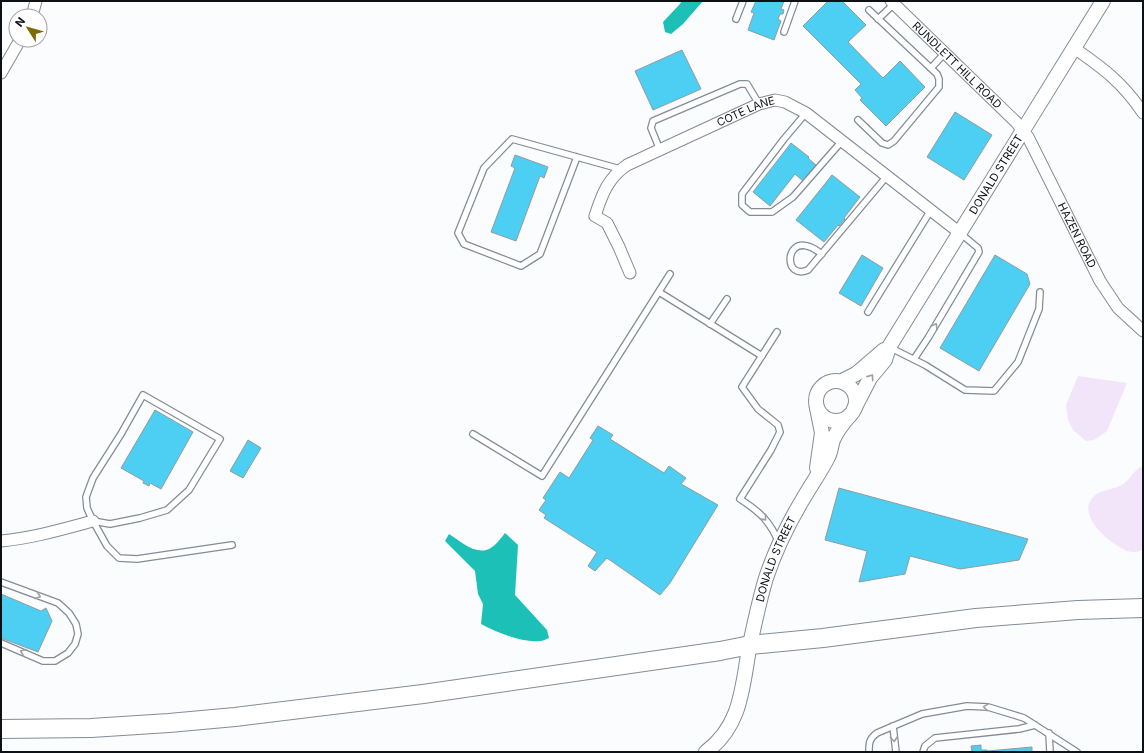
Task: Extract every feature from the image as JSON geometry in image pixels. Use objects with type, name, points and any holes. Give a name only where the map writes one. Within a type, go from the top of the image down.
[{"type":"main road","points":[[1,729],[91,728],[235,717],[423,694],[720,651],[750,645],[823,638],[976,618],[1078,610],[1143,608]]},
{"type":"street","name":"DONALD STREET","points":[[706,752],[721,739],[736,713],[740,700],[750,645],[766,580],[779,545],[795,513],[829,456],[836,435],[852,412],[870,378],[884,360],[889,347],[1103,1]]},
{"type":"street","name":"RUNDLETT HILL ROAD","points":[[892,2],[1016,122],[1022,130]]},
{"type":"street","points":[[2,67],[12,56],[16,48]]},
{"type":"street","points":[[1074,48],[1109,73],[1126,89],[1143,113]]},
{"type":"street","name":"COTE LANE","points":[[630,273],[607,223],[595,216],[604,190],[612,178],[627,165],[759,104],[775,100],[785,102],[806,113],[960,233]]},
{"type":"street","name":"HAZEN ROAD","points":[[1022,130],[1037,155],[1100,280],[1118,308],[1143,331]]},
{"type":"street","name":"DONALD STREET","points":[[815,478],[822,440],[822,433],[815,402],[819,389],[830,381],[842,381],[856,374],[877,354],[889,347]]},
{"type":"street","points":[[817,408],[820,414],[832,421],[845,419],[852,412],[856,402],[853,390],[849,385],[842,381]]},
{"type":"street","points":[[1,541],[17,540],[93,521]]},
{"type":"lane","points":[[736,19],[743,1]]},
{"type":"lane","points":[[784,32],[795,1]]},
{"type":"lane","points":[[878,19],[892,2]]},
{"type":"lane","points":[[858,120],[882,143],[888,145],[894,141],[939,87],[939,79],[937,74],[869,10]]},
{"type":"lane","points":[[931,68],[945,53]]},
{"type":"lane","points":[[660,150],[651,128],[653,121],[740,84],[747,84],[759,104]]},
{"type":"lane","points":[[806,113],[742,194],[742,205],[750,212],[772,212],[793,197],[842,141]]},
{"type":"lane","points":[[577,157],[540,254],[521,266],[464,244],[458,233],[484,168],[512,139],[621,169]]},
{"type":"lane","points":[[822,254],[807,246],[800,245],[795,248],[789,261],[791,267],[797,271],[803,272],[808,270],[822,254],[887,176]]},
{"type":"lane","points":[[868,312],[931,210]]},
{"type":"lane","points":[[914,359],[979,252],[978,248],[960,233]]},
{"type":"lane","points":[[473,434],[542,476],[670,274]]},
{"type":"lane","points":[[659,292],[762,356]]},
{"type":"lane","points":[[889,347],[914,359],[964,390],[994,391],[1018,362],[1039,309],[1040,292]]},
{"type":"lane","points":[[710,324],[727,299]]},
{"type":"lane","points":[[777,332],[742,387],[758,409],[778,424],[780,432],[771,450],[740,499],[763,516],[773,529],[779,545]]},
{"type":"lane","points":[[93,521],[110,524],[140,518],[167,510],[189,490],[220,439],[143,395],[121,434],[93,478],[86,497],[87,508],[93,521],[107,546],[119,558],[137,559],[232,545]]},
{"type":"lane","points":[[1,582],[58,604],[69,613],[76,624],[78,634],[75,644],[68,653],[55,661],[43,661],[1,643]]},
{"type":"lane","points":[[870,752],[869,743],[871,737],[877,733],[922,714],[967,706],[988,707],[1024,718],[1078,752]]},
{"type":"lane","points":[[923,752],[925,746],[935,738],[1019,729],[1035,725]]},
{"type":"lane","points":[[893,726],[896,752]]},
{"type":"lane","points":[[1048,733],[1050,752]]},
{"type":"shaded area","points":[[1078,376],[1127,383],[1107,431],[1094,440],[1086,441],[1073,430],[1068,420],[1066,405]]},
{"type":"shaded area","points":[[1143,466],[1143,550],[1132,552],[1124,550],[1116,545],[1100,532],[1094,524],[1088,507],[1094,496],[1123,484],[1137,469]]},
{"type":"water","points":[[682,1],[703,1],[683,24],[671,34],[665,32],[663,22]]},
{"type":"water","points":[[505,533],[518,545],[515,595],[547,630],[549,638],[541,641],[517,639],[481,624],[483,604],[478,594],[475,571],[445,541],[449,534],[469,547],[481,551],[487,550],[496,544]]},
{"type":"building","points":[[756,1],[784,1],[781,9],[784,10],[783,14],[780,14],[778,19],[781,21],[774,40],[748,30],[754,13],[751,12]]},
{"type":"building","points":[[828,1],[842,1],[866,25],[848,42],[883,78],[900,61],[925,87],[886,126],[860,100],[862,98],[855,90],[861,84],[803,26]]},
{"type":"building","points":[[682,50],[701,89],[653,110],[635,71]]},
{"type":"building","points":[[955,112],[992,135],[964,180],[927,157]]},
{"type":"building","points":[[791,143],[809,157],[808,158],[816,165],[803,181],[795,174],[770,206],[753,192]]},
{"type":"building","points":[[515,155],[548,167],[544,178],[540,176],[516,241],[491,232],[515,168],[511,166]]},
{"type":"building","points":[[832,175],[860,197],[844,218],[845,219],[824,242],[796,220]]},
{"type":"building","points":[[862,255],[883,268],[861,306],[839,293]]},
{"type":"building","points":[[995,255],[1027,274],[1030,284],[979,371],[940,348]]},
{"type":"building","points":[[155,410],[193,432],[161,489],[150,483],[149,486],[143,483],[144,481],[121,468]]},
{"type":"building","points":[[598,426],[613,435],[610,439],[664,473],[669,466],[686,478],[681,484],[718,505],[670,583],[660,595],[607,558],[595,571],[588,566],[597,552],[544,518],[546,515],[539,510],[546,500],[543,498],[560,472],[569,478],[593,440],[590,438]]},
{"type":"building","points":[[248,440],[261,448],[243,478],[230,471]]},
{"type":"building","points":[[839,488],[1028,539],[1019,560],[960,569],[910,556],[905,574],[859,582],[867,551],[825,540]]},
{"type":"building","points":[[1,594],[41,611],[46,608],[52,621],[38,652],[1,638]]},
{"type":"building","points":[[981,745],[981,750],[988,751],[1032,747],[1032,752],[972,752],[971,746]]}]
